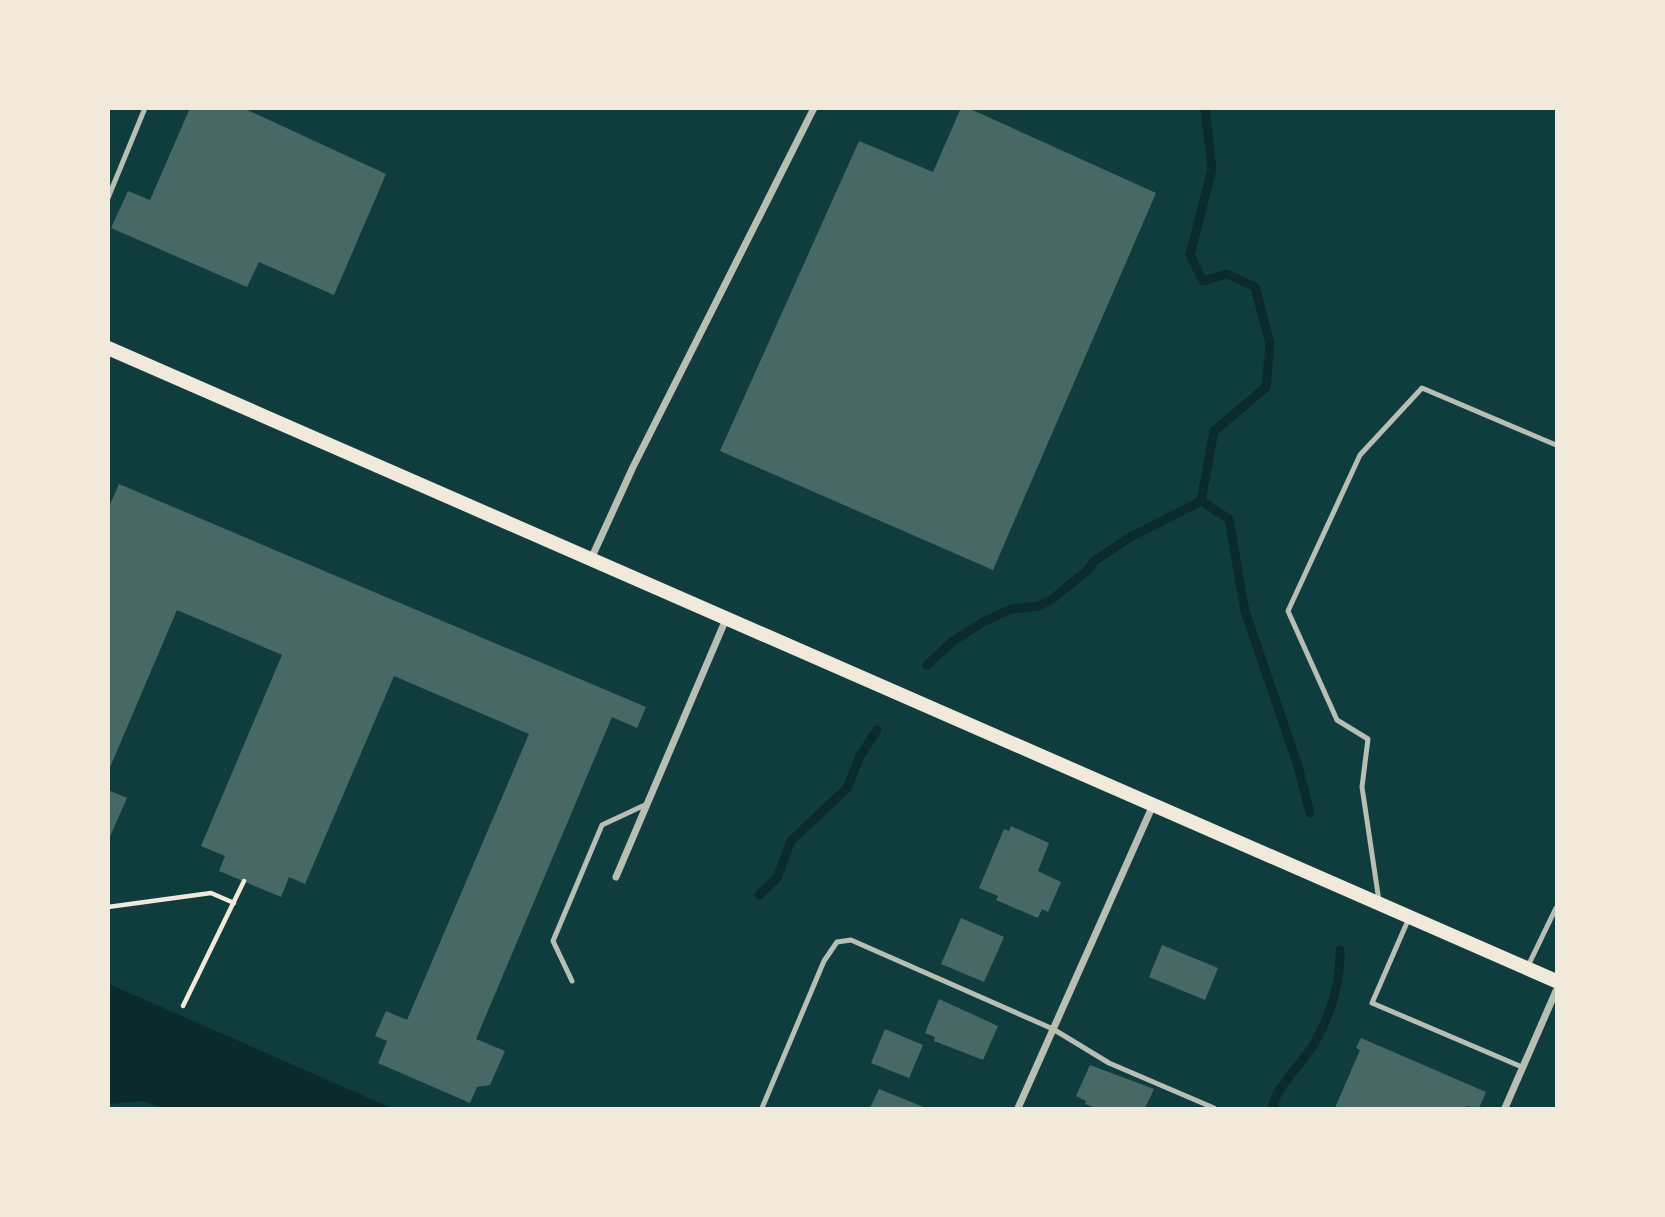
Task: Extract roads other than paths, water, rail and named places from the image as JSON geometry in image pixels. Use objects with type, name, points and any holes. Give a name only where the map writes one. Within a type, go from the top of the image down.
[{"type":"main road","points":[[108,348],[1556,981]]},
{"type":"street","points":[[590,560],[633,467],[814,108]]},
{"type":"street","points":[[616,877],[726,619]]},
{"type":"street","points":[[1018,1108],[1153,805]]},
{"type":"street","points":[[1505,1108],[1556,991]]},
{"type":"lane","points":[[108,198],[145,108]]},
{"type":"lane","points":[[1379,904],[1362,787],[1368,739],[1337,720],[1288,611],[1360,455],[1422,388],[1556,445]]},
{"type":"lane","points":[[572,981],[552,941],[602,825],[647,804]]},
{"type":"lane","points":[[1527,968],[1556,908]]},
{"type":"lane","points":[[1409,917],[1372,1003],[1522,1067]]},
{"type":"lane","points":[[762,1108],[824,961],[837,942],[851,940],[1053,1029],[1109,1063],[1214,1108]]},
{"type":"water","points":[[109,984],[391,1108],[163,1108],[142,1101],[109,1104]]},
{"type":"waterway","points":[[1201,501],[1214,431],[1266,387],[1270,344],[1255,287],[1227,274],[1203,281],[1190,255],[1212,169],[1205,108]]},
{"type":"waterway","points":[[1201,501],[1229,519],[1245,611],[1298,766],[1310,813]]},
{"type":"waterway","points":[[927,665],[953,641],[983,622],[1011,609],[1038,606],[1051,600],[1089,569],[1093,562],[1127,539],[1201,501]]},
{"type":"waterway","points":[[759,895],[777,878],[791,841],[847,788],[860,756],[877,730]]},
{"type":"waterway","points":[[1272,1108],[1279,1091],[1309,1052],[1325,1021],[1337,987],[1340,950]]}]
